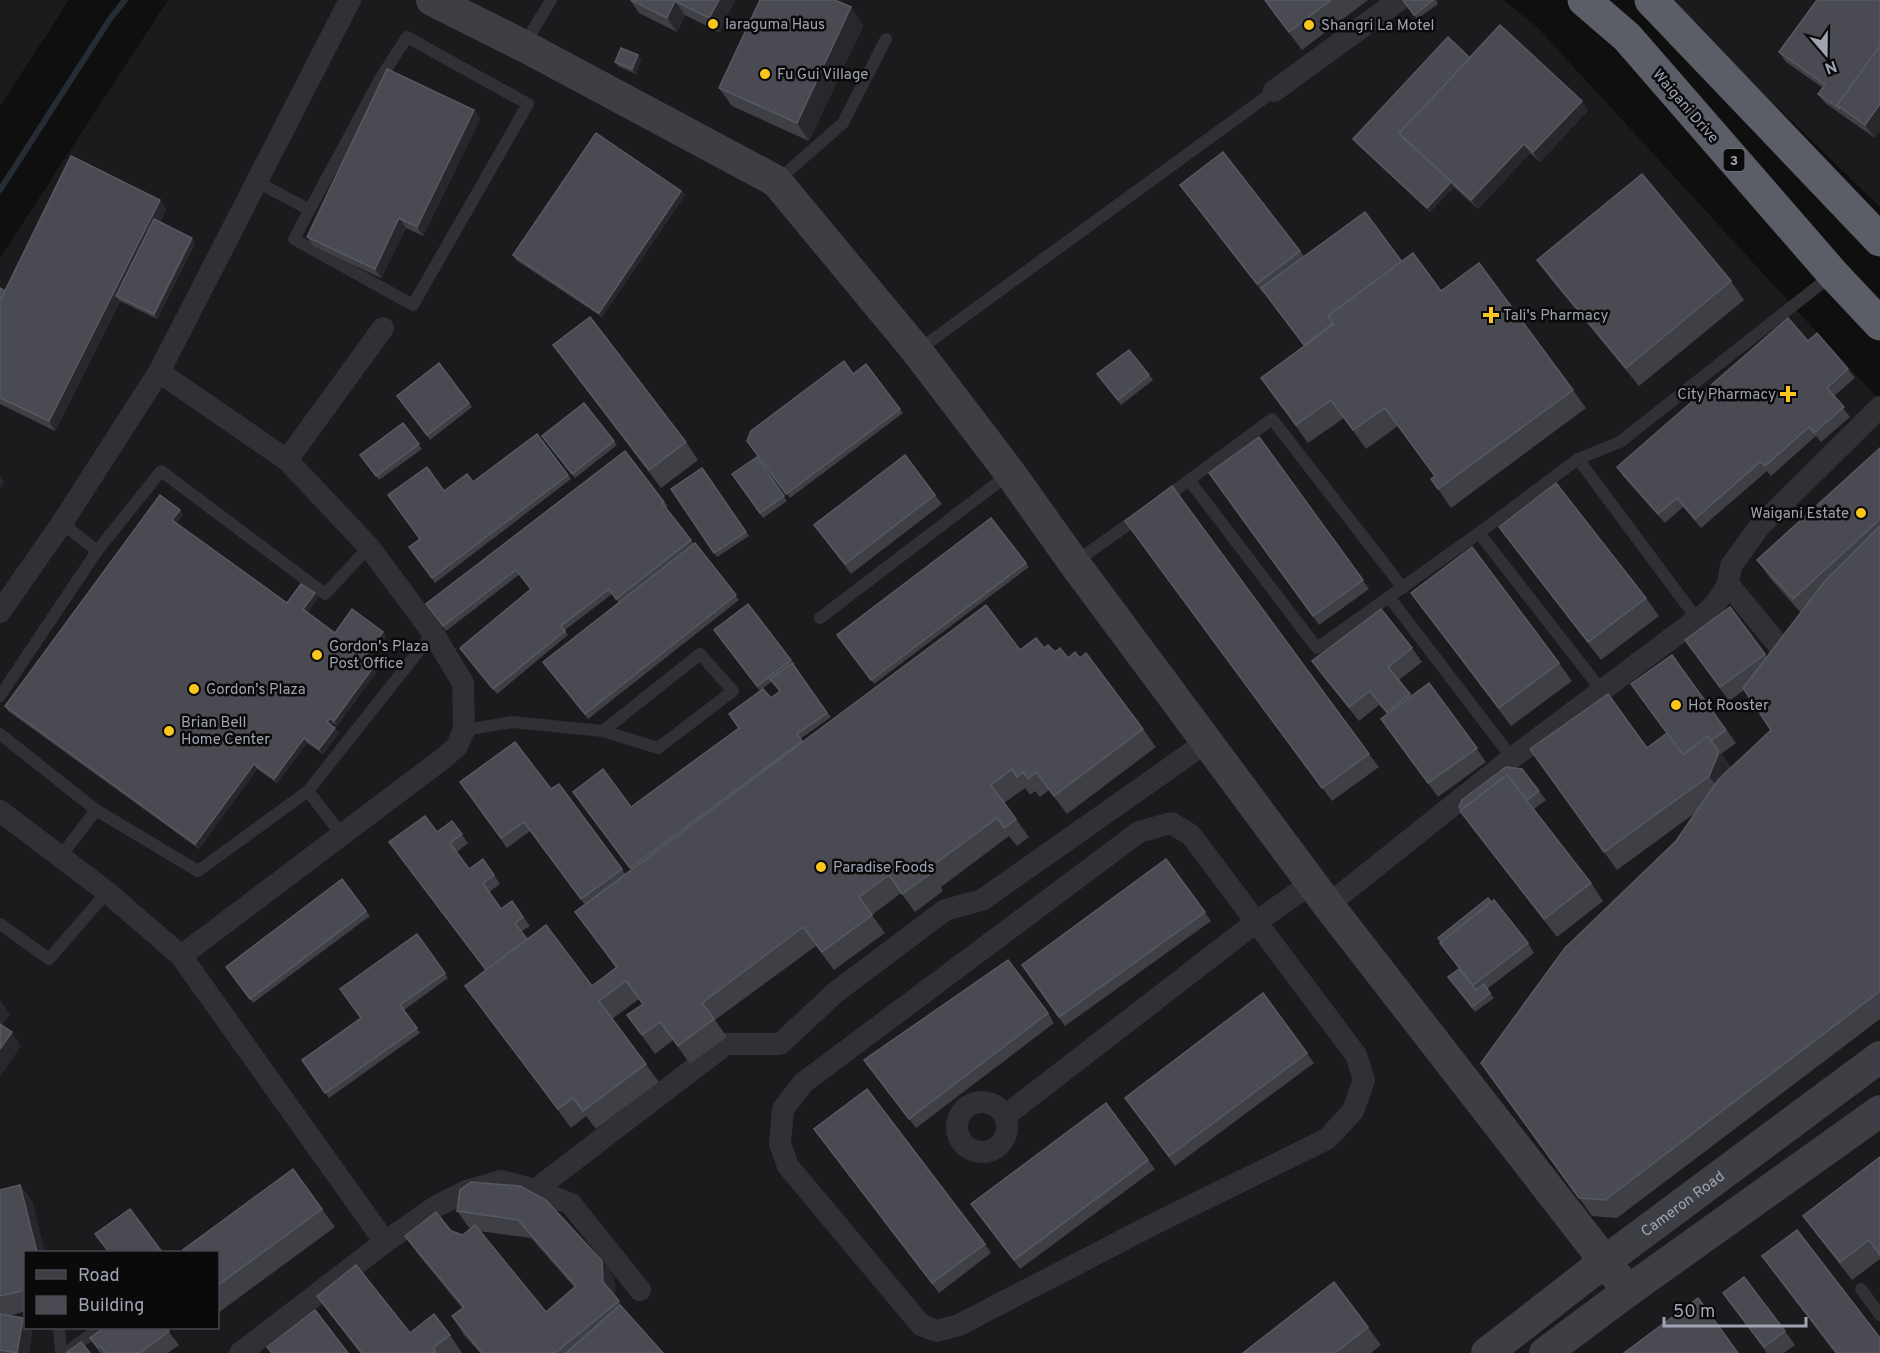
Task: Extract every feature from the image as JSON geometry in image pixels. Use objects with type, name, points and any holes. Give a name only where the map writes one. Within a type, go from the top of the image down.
[{"type":"highway","name":"Waigani Drive","points":[[1584,0],[1627,37],[1833,274],[1880,324]]},
{"type":"highway","points":[[1651,0],[1880,240]]},
{"type":"highway","points":[[1835,192],[1880,228]]},
{"type":"street","points":[[0,612],[62,523],[159,372],[350,0]]},
{"type":"street","points":[[432,0],[524,46],[776,181],[917,351],[1010,473],[1074,563],[1320,894],[1628,1291]]},
{"type":"street","points":[[1274,91],[1399,0]]},
{"type":"street","points":[[287,460],[383,328]]},
{"type":"street","points":[[159,372],[287,460],[369,547],[434,633],[463,683],[464,730],[457,746],[181,956]]},
{"type":"street","points":[[1005,1116],[1256,922],[1320,894],[1512,758],[1697,619],[1707,614],[1728,584],[1731,566],[1759,527],[1880,407]]},
{"type":"street","points":[[1728,584],[1779,646]]},
{"type":"street","points":[[535,1190],[726,1044],[780,1044],[836,992],[945,910],[982,900],[1208,741]]},
{"type":"street","points":[[0,811],[106,892],[181,956],[385,1242]]},
{"type":"street","points":[[1171,823],[1191,836],[1256,922],[1356,1055],[1364,1080],[1353,1111],[1327,1139],[1154,1224],[959,1325],[937,1331],[921,1325],[788,1166],[780,1144],[783,1109],[803,1083],[1139,832],[1171,823]]},
{"type":"street","name":"Cameron Road","points":[[1487,1353],[1604,1262],[1880,1057]]},
{"type":"street","points":[[1562,1344],[1628,1291],[1880,1111]]},
{"type":"street","points":[[240,1353],[385,1242],[449,1199],[466,1191],[501,1181],[535,1190],[571,1204],[640,1290]]},
{"type":"lane","points":[[524,46],[551,0]]},
{"type":"lane","points":[[407,37],[528,104],[413,304],[294,240],[310,210],[380,79],[407,37]]},
{"type":"lane","points":[[776,181],[843,123],[886,39]]},
{"type":"lane","points":[[917,351],[1274,91]]},
{"type":"lane","points":[[257,182],[310,210]]},
{"type":"lane","points":[[1189,480],[1317,648],[1479,533],[1578,459],[1620,442],[1833,274]]},
{"type":"lane","points":[[1074,563],[1272,419],[1403,588]]},
{"type":"lane","points":[[1578,459],[1697,619]]},
{"type":"lane","points":[[0,696],[97,551],[161,471],[324,594],[369,547]]},
{"type":"lane","points":[[820,618],[1010,473]]},
{"type":"lane","points":[[62,523],[97,551]]},
{"type":"lane","points":[[1479,533],[1602,691]]},
{"type":"lane","points":[[1389,597],[1512,758]]},
{"type":"lane","points":[[0,734],[96,810],[198,871],[308,791],[434,633]]},
{"type":"lane","points":[[464,730],[513,722],[603,731],[658,748],[733,691],[700,654],[603,731]]},
{"type":"lane","points":[[308,791],[341,834]]},
{"type":"lane","points":[[61,856],[96,810]]},
{"type":"lane","points":[[0,924],[49,959],[106,892]]},
{"type":"lane","points":[[1861,1289],[1880,1315]]},
{"type":"lane","points":[[59,1329],[63,1353],[99,1329]]},
{"type":"shaded area","points":[[0,0],[69,0],[0,106]]},
{"type":"shaded area","points":[[168,0],[1503,0],[1537,27],[1880,401],[1880,1353],[0,1353],[0,258]]},
{"type":"shaded area","points":[[1667,0],[1880,0],[1880,207]]},
{"type":"building","points":[[631,0],[719,0],[709,18],[675,1],[667,18]]},
{"type":"building","points":[[760,0],[835,0],[851,7],[797,123],[719,88]]},
{"type":"building","points":[[1265,0],[1331,0],[1289,32]]},
{"type":"building","points":[[1403,0],[1433,0],[1414,15]]},
{"type":"building","points":[[1817,0],[1880,0],[1880,46],[1837,105],[1840,109],[1818,94],[1825,85],[1779,52]]},
{"type":"building","points":[[1500,25],[1582,101],[1533,152],[1524,144],[1471,200],[1399,133]]},
{"type":"building","points":[[1448,37],[1470,58],[1399,133],[1451,182],[1427,208],[1353,139]]},
{"type":"building","points":[[1880,46],[1880,104],[1865,125],[1837,105]]},
{"type":"building","points":[[621,48],[638,55],[632,69],[615,62]]},
{"type":"building","points":[[387,69],[474,110],[417,227],[399,218],[375,269],[307,237]]},
{"type":"building","points":[[596,133],[681,191],[599,313],[513,255]]},
{"type":"building","points":[[1223,152],[1300,251],[1257,284],[1180,185]]},
{"type":"building","points":[[71,156],[160,200],[49,421],[0,398],[0,301]]},
{"type":"building","points":[[1642,174],[1731,281],[1626,368],[1537,260]]},
{"type":"building","points":[[1365,212],[1402,262],[1328,316],[1333,323],[1304,345],[1261,288]]},
{"type":"building","points":[[154,219],[192,238],[154,314],[116,296]]},
{"type":"building","points":[[1413,253],[1441,291],[1479,263],[1573,390],[1438,489],[1431,479],[1435,476],[1385,408],[1353,430],[1331,400],[1296,425],[1261,378],[1334,324],[1328,316]]},
{"type":"building","points":[[0,288],[5,291],[0,301]]},
{"type":"building","points":[[590,317],[686,442],[649,470],[553,345]]},
{"type":"building","points":[[1788,318],[1808,341],[1817,333],[1848,369],[1827,388],[1844,407],[1814,433],[1809,427],[1765,466],[1760,462],[1695,519],[1677,498],[1658,514],[1617,467]]},
{"type":"building","points":[[1129,350],[1149,375],[1118,400],[1097,374]]},
{"type":"building","points":[[844,361],[853,374],[866,364],[900,409],[786,494],[747,441],[751,431]]},
{"type":"building","points":[[439,363],[469,403],[427,435],[397,396]]},
{"type":"building","points":[[584,403],[614,441],[572,474],[542,436]]},
{"type":"building","points":[[403,423],[419,444],[376,476],[360,455]]},
{"type":"building","points":[[537,434],[568,475],[432,578],[409,547],[420,539],[388,495],[427,467],[444,491],[467,474],[473,482]]},
{"type":"building","points":[[1259,437],[1363,580],[1313,616],[1209,473]]},
{"type":"building","points":[[1880,448],[1880,519],[1793,599],[1757,560]]},
{"type":"building","points":[[625,451],[691,540],[616,599],[609,589],[561,626],[565,631],[493,689],[460,648],[531,589],[516,570],[443,626],[426,604]]},
{"type":"building","points":[[905,455],[935,495],[845,564],[814,525]]},
{"type":"building","points":[[757,457],[784,496],[760,513],[732,474]]},
{"type":"building","points":[[702,468],[746,532],[714,553],[671,489]]},
{"type":"building","points":[[1556,483],[1646,598],[1588,642],[1499,527]]},
{"type":"building","points":[[1172,486],[1369,754],[1322,788],[1125,521]]},
{"type":"building","name":"Gordon's Plaza","points":[[160,495],[180,510],[172,520],[287,603],[301,584],[315,593],[303,609],[335,633],[352,609],[383,632],[366,655],[377,662],[334,721],[330,718],[327,722],[335,728],[319,749],[304,738],[274,779],[254,764],[195,844],[5,706]]},
{"type":"building","points":[[991,518],[1026,563],[871,680],[837,635]]},
{"type":"building","points":[[1880,526],[1880,991],[1605,1200],[1579,1198],[1481,1063],[1565,948],[1676,841],[1718,780],[1771,730],[1743,688],[1825,581]]},
{"type":"building","points":[[695,543],[736,595],[585,714],[543,662]]},
{"type":"building","points":[[1472,547],[1559,663],[1499,708],[1411,593]]},
{"type":"building","points":[[748,604],[791,660],[757,686],[714,630]]},
{"type":"building","name":"Paradise Foods","points":[[986,605],[1020,650],[1036,638],[1044,648],[1048,645],[1055,652],[1060,648],[1068,658],[1075,652],[1080,658],[1086,653],[1143,729],[1054,796],[1036,772],[1028,779],[1023,772],[1017,777],[1012,769],[991,785],[1016,819],[1004,828],[997,818],[928,869],[931,873],[902,894],[889,875],[859,897],[872,915],[822,952],[803,927],[702,1003],[714,1019],[678,1046],[660,1022],[642,1035],[627,1015],[643,1004],[626,981],[599,1001],[646,1064],[583,1111],[573,1098],[558,1109],[465,986],[546,925],[592,986],[617,967],[575,912]]},
{"type":"building","points":[[1730,607],[1765,654],[1720,687],[1685,640]]},
{"type":"building","points":[[1381,609],[1412,648],[1388,667],[1410,694],[1387,712],[1370,691],[1349,707],[1312,661]]},
{"type":"building","points":[[1672,655],[1726,730],[1711,741],[1708,736],[1683,755],[1631,684]]},
{"type":"building","points":[[792,663],[827,713],[797,734],[802,741],[630,868],[573,792],[603,769],[631,807],[739,728],[729,714],[763,689],[771,698],[780,691],[770,679]]},
{"type":"building","points":[[1429,683],[1477,748],[1428,783],[1381,719]]},
{"type":"building","points":[[1608,694],[1647,748],[1667,733],[1683,755],[1708,736],[1719,752],[1709,776],[1604,852],[1530,749]]},
{"type":"building","points":[[515,742],[551,789],[559,784],[622,869],[581,899],[524,822],[501,838],[460,782]]},
{"type":"building","points":[[1506,767],[1522,769],[1539,791],[1527,800],[1507,775],[1461,810],[1459,807],[1462,800]]},
{"type":"building","points":[[1507,775],[1591,883],[1544,919],[1460,811]]},
{"type":"building","points":[[425,816],[437,832],[452,821],[462,834],[450,843],[469,869],[483,859],[494,875],[483,883],[501,909],[512,901],[523,917],[515,923],[527,939],[486,970],[389,842]]},
{"type":"building","points":[[1166,859],[1205,912],[1059,1017],[1022,965]]},
{"type":"building","points":[[342,879],[366,911],[250,999],[226,967]]},
{"type":"building","points":[[1488,898],[1491,902],[1441,942],[1438,938]]},
{"type":"building","points":[[1494,900],[1528,943],[1473,985],[1440,943]]},
{"type":"building","points":[[417,934],[445,973],[400,1005],[417,1028],[325,1093],[302,1060],[361,1018],[340,989]]},
{"type":"building","points":[[1008,960],[1048,1013],[909,1119],[864,1060]]},
{"type":"building","points":[[1459,969],[1476,990],[1484,984],[1490,993],[1472,1007],[1448,977]]},
{"type":"building","points":[[1263,993],[1307,1053],[1169,1156],[1125,1098]]},
{"type":"building","points":[[0,1024],[12,1032],[0,1049]]},
{"type":"building","points":[[867,1089],[985,1244],[932,1283],[814,1129]]},
{"type":"building","points":[[1106,1103],[1148,1160],[1014,1260],[971,1204]]},
{"type":"building","points":[[1880,1157],[1880,1255],[1869,1240],[1840,1262],[1803,1216]]},
{"type":"building","points":[[293,1169],[322,1209],[219,1284],[219,1251],[181,1251]]},
{"type":"building","points":[[471,1182],[520,1186],[546,1200],[602,1261],[603,1282],[619,1301],[555,1353],[482,1353],[452,1316],[464,1307],[405,1236],[436,1212],[451,1231],[463,1235],[475,1225],[546,1312],[576,1286],[518,1220],[457,1211],[460,1190]]},
{"type":"building","points":[[20,1185],[37,1251],[24,1251],[24,1290],[0,1296],[0,1190]]},
{"type":"building","points":[[130,1209],[161,1251],[108,1251],[95,1234]]},
{"type":"building","points":[[1797,1230],[1880,1338],[1880,1353],[1837,1353],[1762,1256]]},
{"type":"building","points":[[356,1265],[410,1333],[434,1314],[450,1335],[433,1348],[436,1353],[362,1353],[317,1296]]},
{"type":"building","points":[[1744,1277],[1785,1331],[1764,1347],[1723,1293]]},
{"type":"building","points":[[1334,1282],[1368,1327],[1335,1353],[1243,1353]]},
{"type":"building","points":[[1698,1298],[1738,1353],[1624,1353]]},
{"type":"building","points":[[620,1305],[663,1353],[566,1353]]},
{"type":"building","points":[[315,1310],[348,1353],[272,1353],[267,1347]]},
{"type":"building","points":[[0,1314],[23,1318],[17,1353],[0,1350]]},
{"type":"building","points":[[103,1329],[167,1329],[169,1331],[140,1353],[106,1353],[100,1346],[98,1348],[90,1338]]},
{"type":"building","points":[[81,1342],[90,1353],[66,1353]]},
{"type":"waterway","points":[[0,190],[110,19],[125,0]]},
{"type":"place","name":"Iaraguma Haus","points":[[713,24]]},
{"type":"place","name":"Shangri La Motel","points":[[1309,25]]},
{"type":"place","name":"Fu Gui Village","points":[[765,74]]},
{"type":"place","name":"Tali's Pharmacy","points":[[1491,315]]},
{"type":"place","name":"City Pharmacy","points":[[1788,394]]},
{"type":"place","name":"Waigani Estate","points":[[1861,513]]},
{"type":"place","name":"Gordon's Plaza Post Office","points":[[317,655]]},
{"type":"place","name":"Gordon's Plaza","points":[[194,689]]},
{"type":"place","name":"Hot Rooster","points":[[1676,705]]},
{"type":"place","name":"Brian Bell Home Center","points":[[169,731]]},
{"type":"place","name":"Paradise Foods","points":[[821,867]]}]
